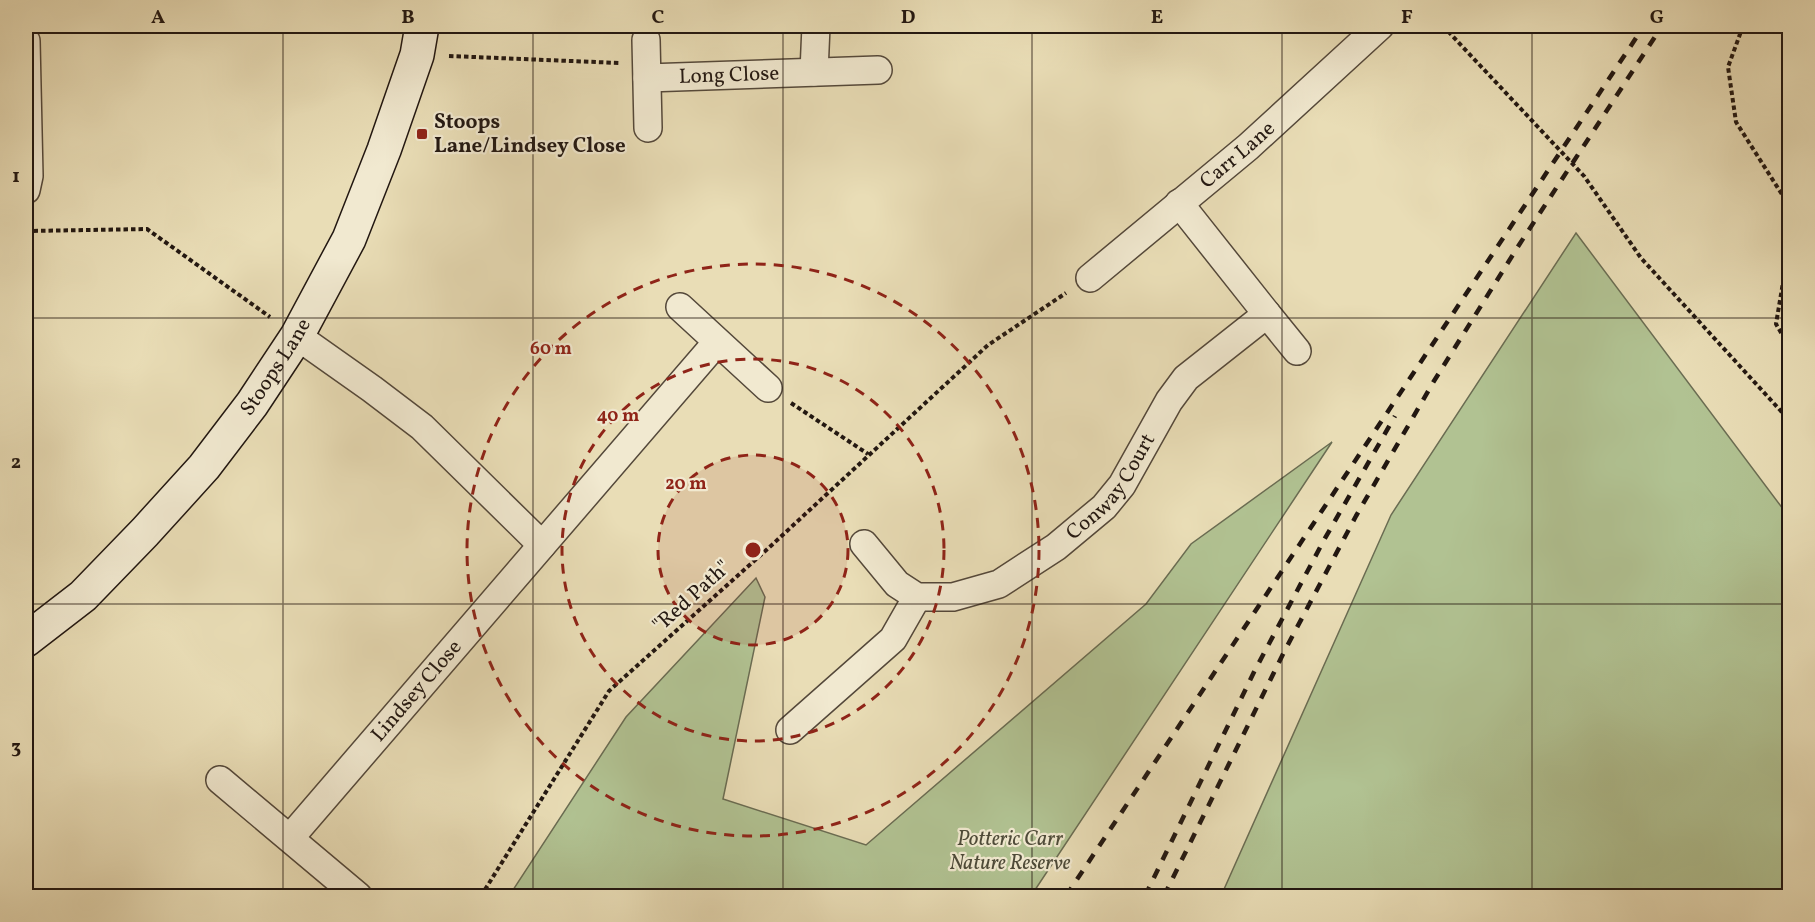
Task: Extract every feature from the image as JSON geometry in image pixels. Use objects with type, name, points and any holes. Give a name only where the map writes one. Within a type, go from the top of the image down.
[{"type":"street","points":[[814,72],[816,26]]},
{"type":"street","name":"Carr Lane","points":[[1090,278],[1256,139],[1380,26]]},
{"type":"street","name":"Stoops Lane","points":[[26,640],[83,596],[175,500],[204,467],[252,404],[297,336],[349,239],[384,150],[419,40]]},
{"type":"street","points":[[26,41],[29,176],[26,190]]},
{"type":"street","points":[[646,61],[648,128]]},
{"type":"street","name":"Long Close","points":[[646,61],[814,72],[878,70]]},
{"type":"street","points":[[1179,203],[1297,351]]},
{"type":"street","points":[[680,307],[768,388]]},
{"type":"street","name":"Conway Court","points":[[917,597],[953,597],[999,584],[1056,547],[1104,507],[1122,485],[1169,401],[1186,378],[1267,314]]},
{"type":"street","points":[[297,336],[422,427],[542,545]]},
{"type":"street","name":"Lindsey Close","points":[[290,838],[717,342]]},
{"type":"street","points":[[790,730],[893,639],[917,597],[897,584],[864,544]]},
{"type":"street","points":[[220,780],[358,897]]},
{"type":"path","points":[[1443,26],[1584,176],[1641,258],[1790,421]]},
{"type":"path","points":[[1743,26],[1728,67],[1736,122],[1790,207]]},
{"type":"path","points":[[419,40],[646,61]]},
{"type":"path","points":[[26,231],[147,230],[297,336]]},
{"type":"path","points":[[1790,241],[1776,324],[1790,348]]},
{"type":"path","name":"\"Red Path\"","points":[[481,897],[609,691],[774,543],[988,345],[1090,278]]},
{"type":"path","points":[[768,388],[868,454]]},
{"type":"path","points":[[1782,411],[1790,400]]},
{"type":"green space","points":[[1576,233],[1789,517],[1789,896],[1221,896],[1391,515]]},
{"type":"green space","name":"Potteric Carr Nature Reserve","points":[[1332,442],[1031,896],[509,896],[626,717],[756,578],[765,597],[723,799],[866,845],[1146,604],[1191,544]]},
{"type":"railway","points":[[1066,896],[1644,26]]},
{"type":"railway","points":[[1164,896],[1284,652],[1356,516],[1434,381],[1519,245],[1662,26]]},
{"type":"railway","points":[[1145,896],[1254,672],[1324,540],[1395,416]]},
{"type":"place","name":"Stoops Lane/Lindsey Close","points":[[422,134]]}]
